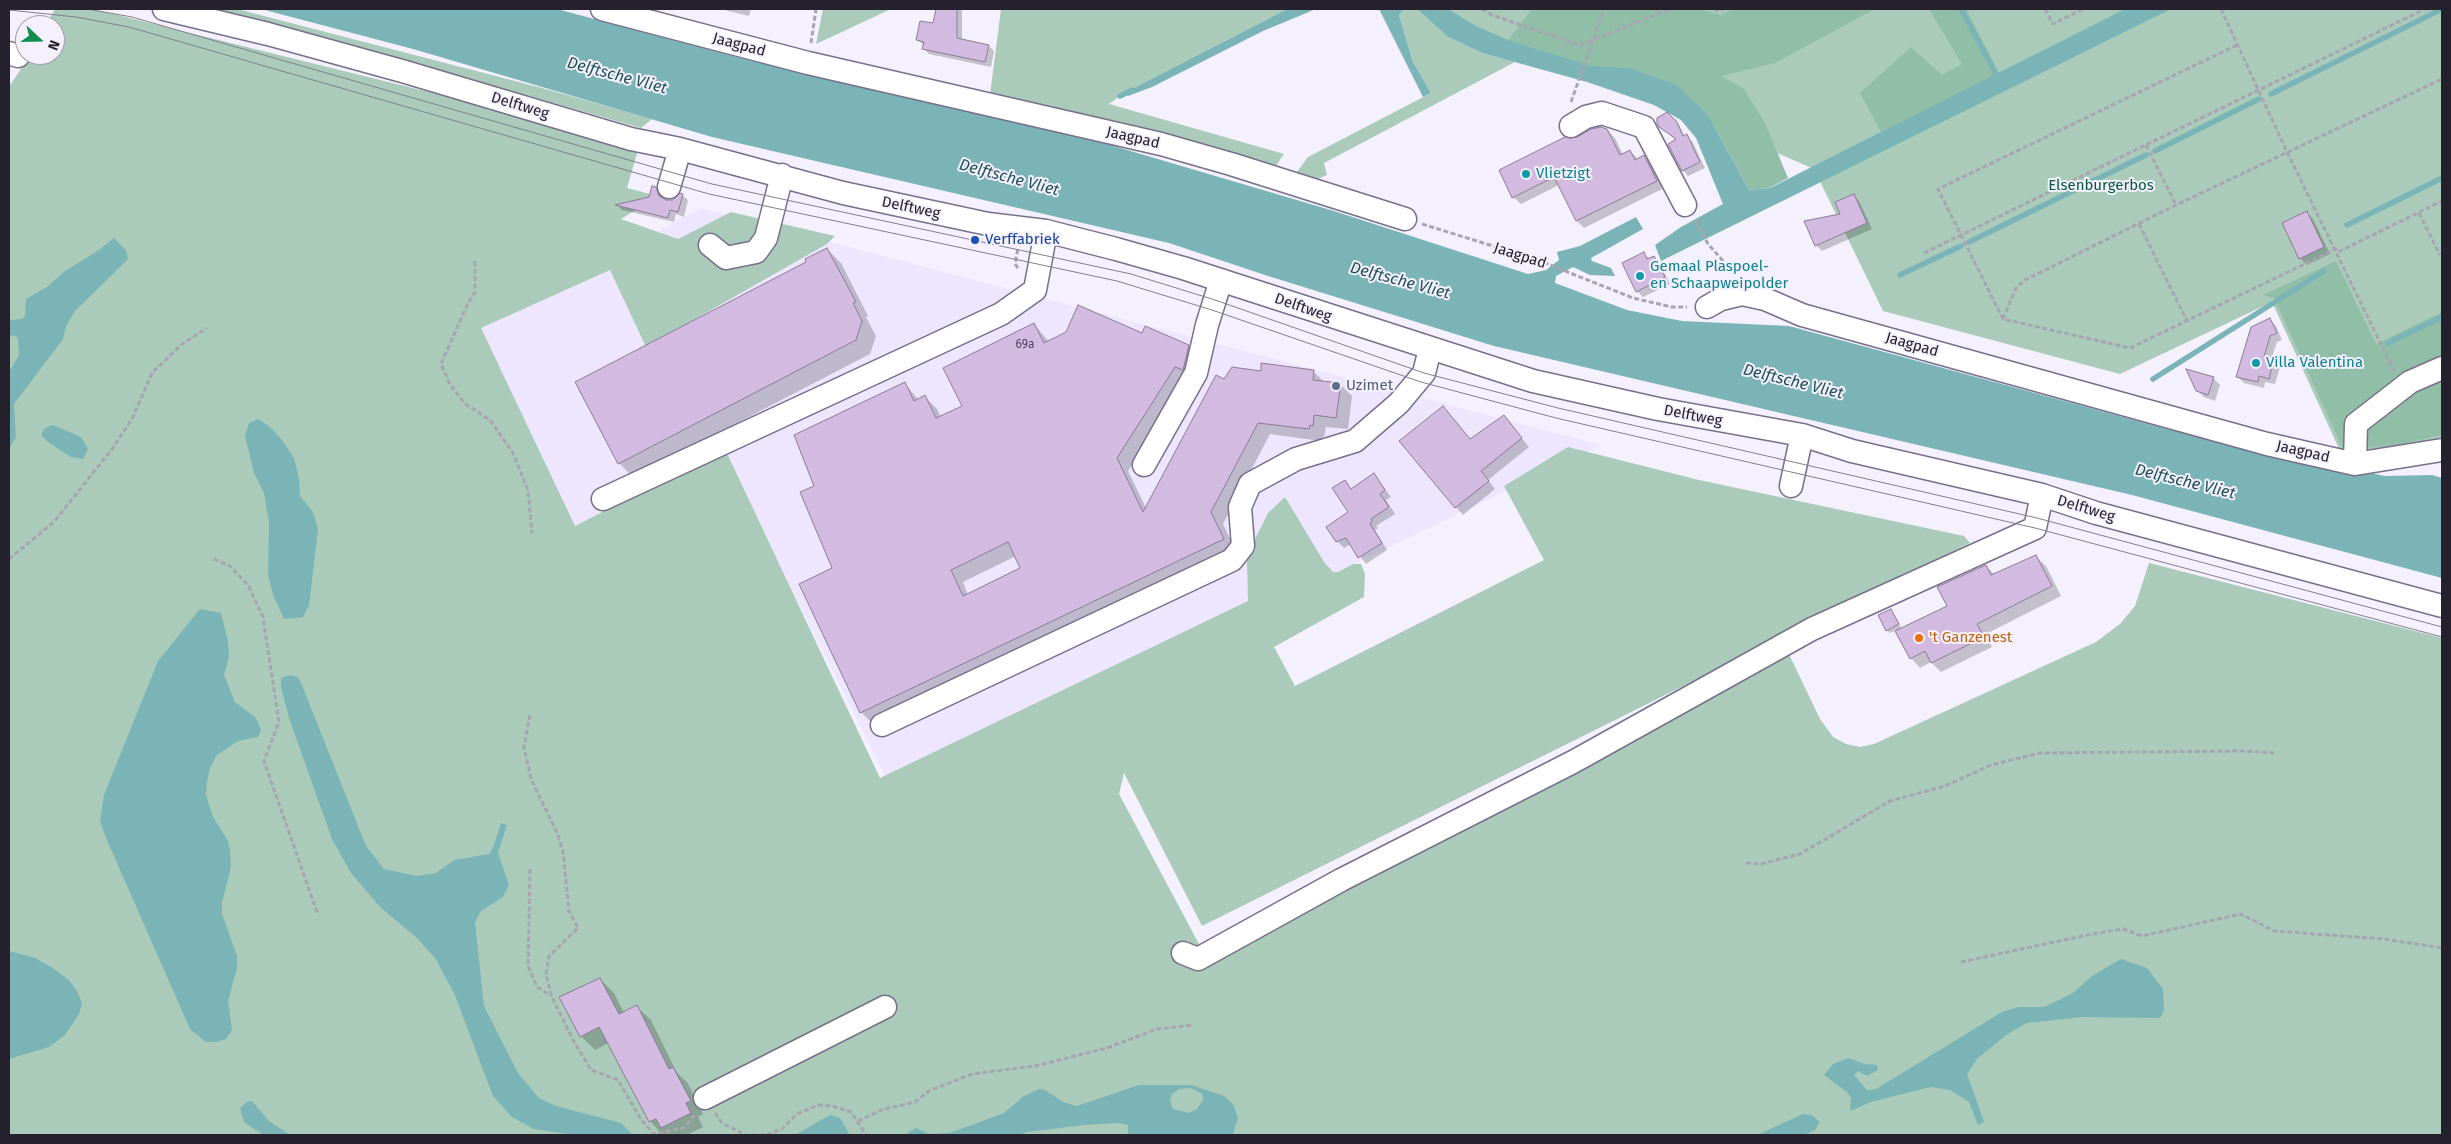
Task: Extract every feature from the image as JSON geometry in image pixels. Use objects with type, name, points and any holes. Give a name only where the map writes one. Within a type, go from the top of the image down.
[{"type":"street","name":"Delftweg","points":[[164,9],[268,34],[402,71],[630,139],[680,149],[843,193],[988,224],[1046,231],[1116,249],[1221,280],[1533,381],[1667,411],[1802,435],[1852,451],[2042,495],[2105,516],[2442,606]]},
{"type":"street","name":"Jaagpad","points":[[602,9],[808,63],[1161,144],[1232,164],[1405,219]]},
{"type":"street","points":[[1570,126],[1586,117],[1602,113],[1644,126],[1689,209]]},
{"type":"street","points":[[669,187],[680,149]]},
{"type":"street","points":[[710,245],[726,258],[756,252],[766,238],[782,175]]},
{"type":"street","points":[[603,499],[1001,314],[1035,290],[1046,231]]},
{"type":"street","points":[[1144,465],[1196,373],[1207,325],[1221,280]]},
{"type":"street","name":"Jaagpad","points":[[1707,307],[1721,299],[1742,294],[1765,299],[1802,314],[2267,444],[2355,464],[2442,450]]},
{"type":"street","points":[[882,726],[1232,560],[1243,546],[1240,507],[1250,484],[1296,459],[1355,441],[1399,403],[1424,373],[1430,349]]},
{"type":"street","points":[[2355,464],[2356,424],[2410,382],[2442,368]]},
{"type":"street","points":[[1792,486],[1802,435]]},
{"type":"street","points":[[1183,953],[1198,959],[1340,880],[1573,762],[1812,629],[2035,528],[2042,495]]},
{"type":"street","points":[[704,1098],[884,1007]]},
{"type":"path","points":[[808,63],[816,9]]},
{"type":"path","points":[[1482,9],[1492,15],[1578,45],[1670,9]]},
{"type":"path","points":[[1576,87],[1604,9]]},
{"type":"path","points":[[1714,9],[1720,11],[1724,9]]},
{"type":"path","points":[[2045,9],[2052,24],[2083,9]]},
{"type":"path","points":[[2221,9],[2287,152],[2395,373],[2406,386]]},
{"type":"path","points":[[1924,254],[1960,234],[2146,146],[2425,9]]},
{"type":"path","points":[[2003,319],[1938,189],[2237,44]]},
{"type":"path","points":[[2003,319],[2016,288],[2025,280],[2287,152],[2442,79]]},
{"type":"path","points":[[2146,146],[2176,206]]},
{"type":"path","points":[[2336,249],[2338,252],[2442,201]]},
{"type":"path","points":[[1689,209],[1708,244],[1724,262]]},
{"type":"path","points":[[2419,213],[2440,255]]},
{"type":"path","name":"Jaagpad","points":[[1405,219],[1535,259],[1633,298],[1672,307],[1707,307]]},
{"type":"path","points":[[2139,224],[2187,321]]},
{"type":"path","points":[[2003,319],[2130,348],[2336,249]]},
{"type":"path","points":[[475,262],[475,292],[468,303],[441,364],[450,384],[464,403],[490,420],[513,453],[528,490],[532,534]]},
{"type":"path","points":[[9,559],[54,522],[112,449],[132,419],[152,373],[180,345],[207,328]]},
{"type":"path","points":[[214,559],[230,566],[248,585],[263,617],[280,722],[264,761],[318,915]]},
{"type":"path","points":[[530,715],[524,747],[531,779],[558,835],[563,852],[569,911],[578,928],[549,956],[546,975],[552,997],[573,1040],[591,1070],[618,1080],[642,1122],[654,1134],[683,1128],[695,1116],[704,1098],[722,1123],[746,1135],[766,1135],[782,1129],[797,1114],[818,1105],[832,1106],[851,1112],[866,1135]]},
{"type":"path","points":[[1746,863],[1761,864],[1800,854],[1890,801],[1944,786],[1991,765],[2040,752],[2245,751],[2274,753]]},
{"type":"path","points":[[530,869],[528,966],[537,987],[552,997]]},
{"type":"path","points":[[1961,962],[2092,934],[2123,929],[2142,936],[2241,914],[2274,931],[2384,940],[2442,948]]},
{"type":"path","points":[[858,1121],[881,1110],[915,1102],[929,1091],[972,1074],[1035,1066],[1107,1048],[1157,1029],[1193,1025]]},
{"type":"shaded area","points":[[1532,9],[1700,9],[1720,15],[1733,9],[1875,9],[1775,63],[1721,76],[1744,89],[1765,123],[1788,178],[1769,188],[1749,190],[1708,115],[1677,85],[1630,68],[1592,66],[1508,40]]},
{"type":"shaded area","points":[[1929,9],[1966,9],[1999,73],[1881,132],[1860,93],[1911,47],[1942,75],[1962,64]]},
{"type":"shaded area","points":[[701,208],[1601,445],[1246,616],[889,783],[727,461],[568,541],[459,337]]},
{"type":"shaded area","points":[[2336,261],[2376,344],[2442,312],[2442,435],[2392,446],[2343,449],[2274,298],[2263,295]]},
{"type":"green space","points":[[55,9],[93,9],[449,97],[638,150],[627,188],[658,196],[621,219],[678,239],[731,212],[835,236],[827,244],[646,347],[610,270],[481,328],[575,526],[725,449],[880,778],[1248,601],[1247,563],[1253,543],[1268,513],[1285,497],[1324,562],[1333,572],[1338,572],[1353,564],[1361,564],[1365,574],[1364,597],[1274,647],[1295,686],[1544,560],[1504,486],[1568,447],[1699,480],[1964,536],[1970,543],[1202,926],[1124,773],[1119,794],[1200,946],[1786,648],[1820,719],[1833,737],[1846,744],[1860,747],[1874,744],[2096,642],[2120,624],[2135,606],[2149,563],[2442,638],[2442,1135],[9,1135],[9,87],[23,65],[65,65],[65,15],[52,15]]},
{"type":"green space","points":[[215,9],[237,9],[542,88],[652,119],[641,128],[359,47]]},
{"type":"green space","points":[[823,9],[891,9],[816,44]]},
{"type":"green space","points":[[1001,9],[1287,9],[1124,93],[1109,104],[1284,154],[1273,170],[990,95]]},
{"type":"green space","points":[[1404,9],[1417,9],[1448,37],[1482,53],[1515,62],[1324,163],[1327,175],[1313,181],[1294,176],[1308,157],[1431,93],[1413,62],[1399,15]]},
{"type":"green space","name":"Elsenburgerbos","points":[[1434,9],[2442,9],[2442,439],[2390,450],[2341,453],[2272,302],[2120,374],[1883,311],[1814,169],[1662,103],[1509,49]]},
{"type":"water","name":"Delftsche Vliet","points":[[261,9],[557,9],[744,59],[1073,134],[1334,211],[1528,274],[1546,270],[1559,260],[1557,252],[1580,246],[1636,217],[1643,229],[1591,258],[1592,261],[1611,268],[1615,276],[1590,275],[1573,267],[1556,276],[1555,283],[1627,310],[1682,321],[1789,326],[2167,429],[2385,476],[2432,475],[2442,478],[2442,578],[2132,495],[1494,346],[1268,276],[1169,243],[712,137],[413,49]]},
{"type":"water","points":[[1287,9],[1316,9],[1263,31],[1152,87],[1128,96],[1124,93]]},
{"type":"water","points":[[1379,9],[1404,9],[1399,15],[1413,62],[1431,93],[1423,97]]},
{"type":"water","points":[[1417,9],[1448,9],[1476,26],[1508,40],[1592,66],[1630,68],[1677,85],[1708,115],[1749,190],[1770,188],[2125,9],[2171,9],[1661,261],[1655,245],[1681,227],[1723,204],[1696,138],[1681,120],[1654,105],[1587,82],[1482,53],[1448,37]]},
{"type":"water","points":[[114,238],[126,250],[128,259],[75,311],[66,326],[63,339],[14,404],[16,437],[9,449],[9,372],[19,355],[18,338],[14,335],[9,337],[9,320],[22,319],[25,316],[26,299],[47,287],[65,271],[99,250]]},
{"type":"water","points":[[258,419],[269,426],[282,440],[294,458],[299,479],[300,496],[313,512],[318,529],[309,606],[303,617],[284,619],[273,595],[268,575],[269,523],[264,493],[254,473],[245,436],[249,423]]},
{"type":"water","points":[[53,425],[81,437],[88,449],[83,459],[71,457],[48,442],[41,435],[45,428]]},
{"type":"water","points":[[200,609],[221,613],[228,641],[229,657],[224,675],[235,702],[256,718],[261,730],[258,737],[238,741],[217,755],[210,768],[207,781],[206,795],[213,817],[228,841],[230,851],[231,867],[222,903],[222,914],[237,956],[237,968],[228,1001],[232,1030],[226,1039],[217,1042],[206,1042],[190,1029],[100,821],[104,795],[158,661]]},
{"type":"water","points":[[290,675],[298,677],[301,683],[366,846],[384,869],[417,876],[436,873],[454,860],[489,854],[493,848],[501,823],[507,825],[498,853],[509,885],[503,897],[481,911],[475,922],[484,1006],[518,1073],[539,1098],[556,1106],[621,1123],[633,1135],[574,1135],[534,1129],[512,1117],[493,1096],[454,993],[435,958],[416,937],[380,907],[351,873],[332,839],[289,718],[281,687],[281,678]]},
{"type":"water","points":[[9,951],[35,958],[51,967],[69,980],[77,991],[82,1003],[79,1014],[65,1035],[49,1047],[9,1059]]},
{"type":"water","points":[[2121,959],[2147,968],[2163,989],[2164,1011],[2160,1018],[2083,1017],[2027,1023],[2006,1035],[1977,1059],[1967,1074],[1984,1122],[1978,1125],[1969,1102],[1950,1090],[1930,1087],[1871,1102],[1850,1111],[1851,1098],[1847,1092],[1824,1075],[1833,1064],[1848,1058],[1865,1064],[1877,1065],[1878,1070],[1867,1076],[1858,1071],[1854,1075],[1867,1090],[1876,1089],[2002,1012],[2018,1007],[2044,1007],[2073,993],[2092,976]]},
{"type":"water","points":[[1139,1085],[1191,1085],[1224,1096],[1233,1104],[1238,1118],[1233,1134],[1125,1135],[1128,1133],[1128,1125],[1118,1123],[1083,1125],[1027,1132],[1020,1135],[904,1135],[916,1128],[929,1134],[949,1133],[1004,1113],[1024,1096],[1039,1089],[1045,1090],[1063,1102],[1077,1106]],"holes":[[[1191,1088],[1202,1094],[1203,1100],[1197,1109],[1189,1113],[1173,1109],[1170,1100],[1172,1094],[1179,1089]]]},
{"type":"water","points":[[252,1101],[269,1121],[290,1135],[263,1135],[244,1122],[240,1108],[247,1102]]},
{"type":"water","points":[[1803,1114],[1811,1115],[1820,1122],[1815,1130],[1804,1135],[1757,1135]]},
{"type":"water","points":[[830,1115],[840,1118],[850,1135],[795,1135]]},
{"type":"building","points":[[936,9],[957,9],[957,38],[989,45],[985,62],[922,49],[924,42],[916,40],[920,21],[933,23]]},
{"type":"building","points":[[1667,112],[1677,122],[1683,136],[1687,134],[1700,162],[1682,171],[1668,144],[1676,139],[1659,127],[1657,123],[1657,118]]},
{"type":"building","points":[[1601,127],[1607,129],[1620,155],[1630,150],[1635,160],[1644,155],[1657,181],[1576,221],[1554,177],[1512,198],[1499,170],[1565,137],[1577,137],[1591,129]]},
{"type":"building","points":[[652,186],[656,187],[659,196],[666,200],[673,200],[680,193],[683,194],[678,212],[670,210],[668,218],[615,205],[649,197]]},
{"type":"building","points":[[1854,194],[1867,223],[1815,246],[1804,221],[1840,214],[1835,202]]},
{"type":"building","points":[[2307,211],[2324,247],[2299,259],[2282,223]]},
{"type":"building","points":[[827,248],[856,302],[853,303],[862,321],[856,340],[618,464],[575,382],[806,262],[805,259]]},
{"type":"building","name":"Gemaal Plaspoel- en Schaapweipolder","points":[[1644,252],[1647,259],[1654,256],[1665,277],[1636,292],[1622,263]]},
{"type":"building","points":[[1078,305],[1142,333],[1145,326],[1189,345],[1183,370],[1175,367],[1117,458],[1143,512],[1216,375],[1224,379],[1232,367],[1261,371],[1261,363],[1314,370],[1313,380],[1341,383],[1336,418],[1314,415],[1313,426],[1310,425],[1309,429],[1258,423],[1211,512],[1224,539],[860,713],[799,584],[832,568],[800,492],[814,486],[794,435],[905,382],[914,401],[925,395],[936,418],[962,406],[943,368],[1034,323],[1044,343],[1066,332]],"holes":[[[1008,542],[1020,568],[963,596],[951,570]]]},
{"type":"building","name":"Villa Valentina","points":[[2270,318],[2277,333],[2270,336],[2264,357],[2274,359],[2269,379],[2259,376],[2258,382],[2236,377],[2251,327]]},
{"type":"building","points":[[2186,369],[2214,377],[2208,395],[2196,391]]},
{"type":"building","points":[[1443,406],[1470,439],[1504,415],[1522,438],[1481,471],[1489,481],[1455,508],[1399,441]]},
{"type":"building","points":[[1374,473],[1385,490],[1380,494],[1389,507],[1371,519],[1370,524],[1382,543],[1358,558],[1346,538],[1336,542],[1326,527],[1348,512],[1332,488],[1345,480],[1351,489]]},
{"type":"building","points":[[2036,555],[2052,586],[1977,624],[1984,637],[1931,663],[1925,651],[1910,659],[1895,631],[1947,606],[1937,587],[1986,565],[1991,575]]},
{"type":"building","points":[[1891,609],[1899,624],[1886,631],[1878,615]]},
{"type":"building","points":[[600,978],[619,1014],[637,1005],[669,1069],[673,1067],[691,1101],[686,1103],[691,1113],[661,1128],[656,1119],[649,1122],[599,1027],[580,1037],[559,997]]},
{"type":"waterway","points":[[1961,9],[1996,74]]},
{"type":"waterway","points":[[2271,94],[2442,9]]},
{"type":"waterway","points":[[1120,96],[1132,90]]},
{"type":"waterway","points":[[2155,151],[2259,99]]},
{"type":"waterway","points":[[1969,242],[2146,155]]},
{"type":"waterway","points":[[2347,225],[2442,178]]},
{"type":"waterway","points":[[1900,275],[1961,246]]},
{"type":"waterway","points":[[2153,379],[2324,271]]},
{"type":"waterway","points":[[2388,343],[2442,317]]},
{"type":"tram line","points":[[87,9],[132,17],[712,184],[1131,274],[1215,300],[1424,373],[1558,408],[2037,518],[2442,627]]},
{"type":"tram line","points":[[9,10],[76,17],[129,27],[709,194],[1117,281],[1212,310],[1421,382],[1556,418],[2035,528],[2442,637]]},
{"type":"place","name":"Vlietzigt","points":[[1526,174]]},
{"type":"place","name":"Verffabriek","points":[[975,240]]},
{"type":"place","name":"Gemaal Plaspoel- en Schaapweipolder","points":[[1640,276]]},
{"type":"place","name":"Villa Valentina","points":[[2256,363]]},
{"type":"place","name":"Uzimet","points":[[1336,386]]},
{"type":"place","name":"'t Ganzenest","points":[[1919,638]]}]
